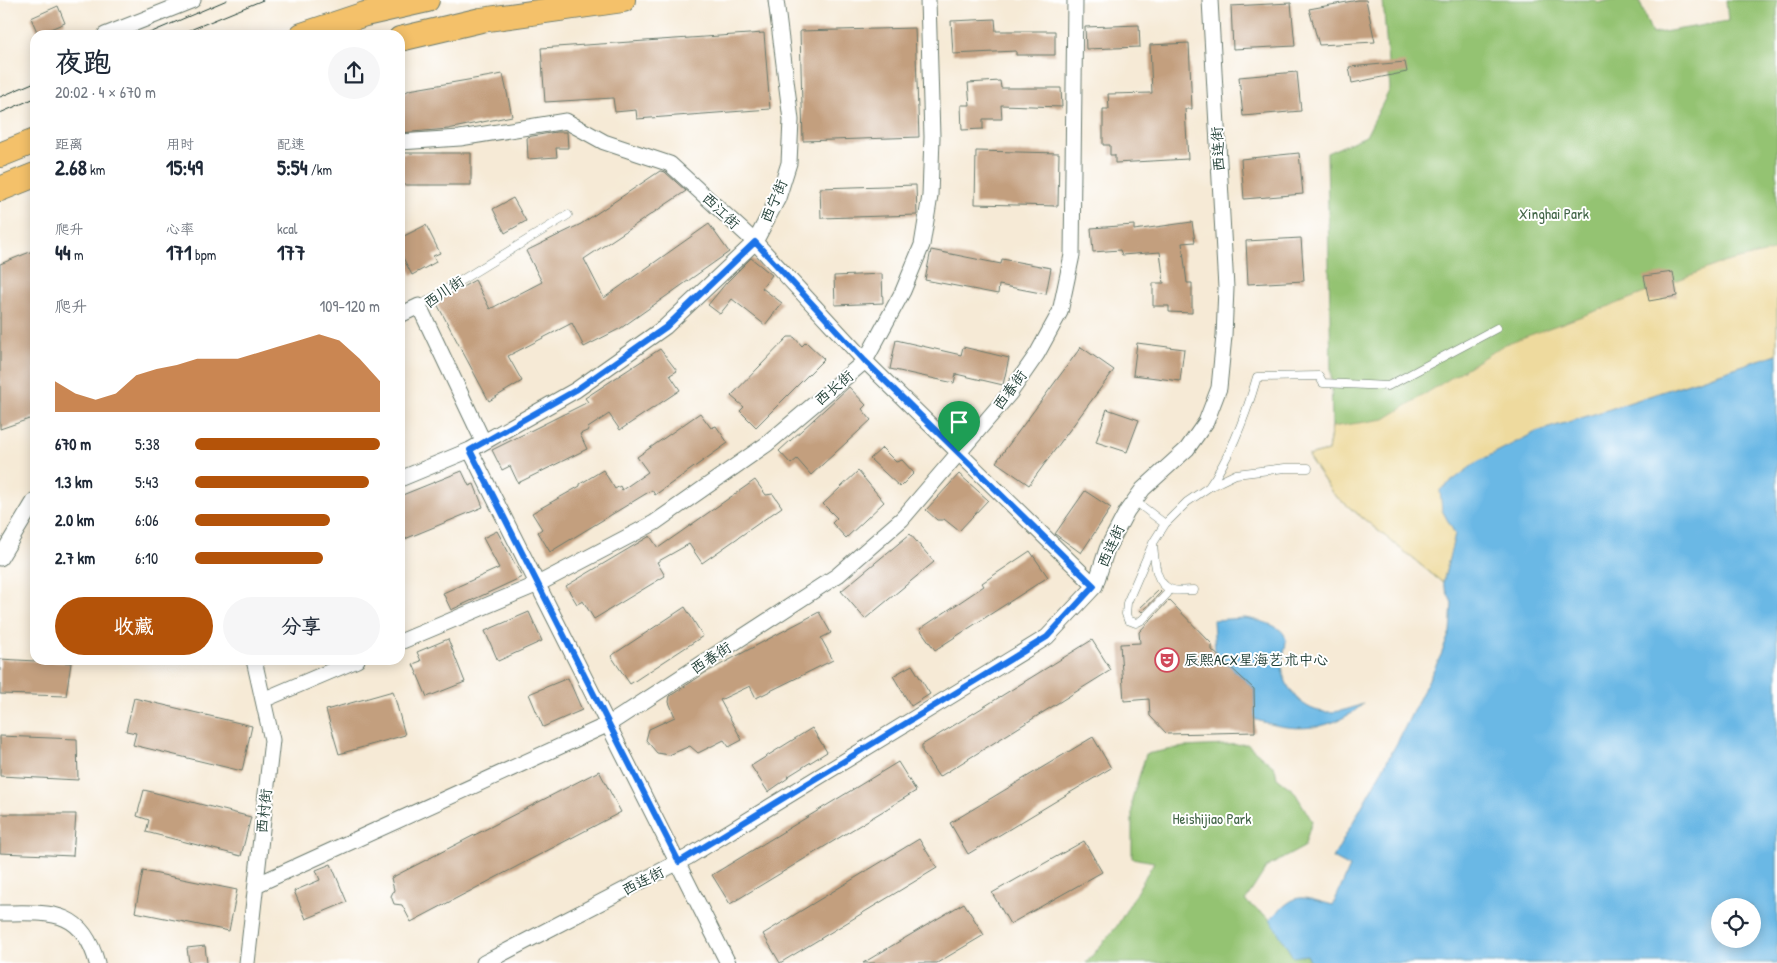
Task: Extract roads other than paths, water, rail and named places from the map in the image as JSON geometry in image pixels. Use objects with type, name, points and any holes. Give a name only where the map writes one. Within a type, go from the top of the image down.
[{"type":"highway","points":[[317,30],[365,14],[427,0]]},
{"type":"highway","points":[[405,38],[481,20],[623,0]]},
{"type":"highway","points":[[0,155],[30,143]]},
{"type":"highway","points":[[0,189],[30,177]]},
{"type":"street","points":[[117,30],[193,0]]},
{"type":"street","name":"西宁街","points":[[405,477],[470,450],[576,390],[666,327],[755,242],[778,198],[789,163],[791,120],[776,0]]},
{"type":"street","name":"西长街","points":[[405,640],[538,584],[654,523],[767,444],[865,361],[903,291],[922,245],[930,196],[932,137],[928,0]]},
{"type":"street","name":"西春街","points":[[256,885],[609,724],[838,575],[902,519],[1010,393],[1037,354],[1060,312],[1072,255],[1075,0]]},
{"type":"street","name":"西连街","points":[[484,963],[679,862],[1047,637],[1094,586],[1107,549],[1127,511],[1143,489],[1187,449],[1206,422],[1219,388],[1226,288],[1210,0]]},
{"type":"street","name":"西江街","points":[[405,142],[460,138],[566,121],[604,142],[670,164],[755,242],[865,361],[1094,586]]},
{"type":"street","points":[[405,313],[419,306]]},
{"type":"street","name":"西川街","points":[[419,306],[483,441]]},
{"type":"street","points":[[470,450],[679,862],[728,963]]},
{"type":"street","points":[[0,558],[30,508]]},
{"type":"street","name":"西村街","points":[[247,963],[272,740],[255,665]]},
{"type":"street","points":[[263,700],[345,665]]},
{"type":"street","points":[[0,913],[49,913],[70,920],[83,933],[93,948],[97,963]]},
{"type":"lane","name":"西川街","points":[[419,306],[568,215]]},
{"type":"lane","points":[[1209,487],[1226,460],[1247,411],[1257,377],[1319,376],[1323,383],[1388,386],[1497,328]]},
{"type":"lane","points":[[1170,589],[1142,620],[1136,623],[1128,620],[1126,614],[1127,603],[1153,543],[1165,524],[1187,502],[1209,487],[1236,474],[1285,468],[1308,468]]},
{"type":"lane","points":[[1135,501],[1165,524]]},
{"type":"lane","points":[[1153,543],[1156,570],[1162,582],[1170,589],[1194,590]]},
{"type":"water","points":[[1777,354],[1777,963],[1311,963],[1307,955],[1293,957],[1270,919],[1287,904],[1299,898],[1312,899],[1333,905],[1350,867],[1333,858],[1398,741],[1441,655],[1450,632],[1452,603],[1443,583],[1455,534],[1442,510],[1440,490],[1477,462],[1536,432]]},
{"type":"water","points":[[1245,618],[1272,625],[1284,634],[1286,646],[1282,664],[1283,673],[1296,698],[1303,704],[1320,711],[1329,712],[1342,711],[1363,704],[1338,720],[1325,725],[1311,727],[1297,728],[1268,724],[1254,719],[1254,689],[1215,652],[1213,620]]},
{"type":"tram line","points":[[157,30],[227,0]]},
{"type":"tram line","points":[[190,30],[263,0]]},
{"type":"tram line","points":[[0,97],[30,84]]},
{"type":"tram line","points":[[0,113],[30,100]]},
{"type":"place","name":"辰熙ACX星海艺术中心","points":[[1167,660]]},
{"type":"park label","name":"Xinghai Park","points":[[1554,214]]},
{"type":"park label","name":"Heishijiao Park","points":[[1212,819]]}]
